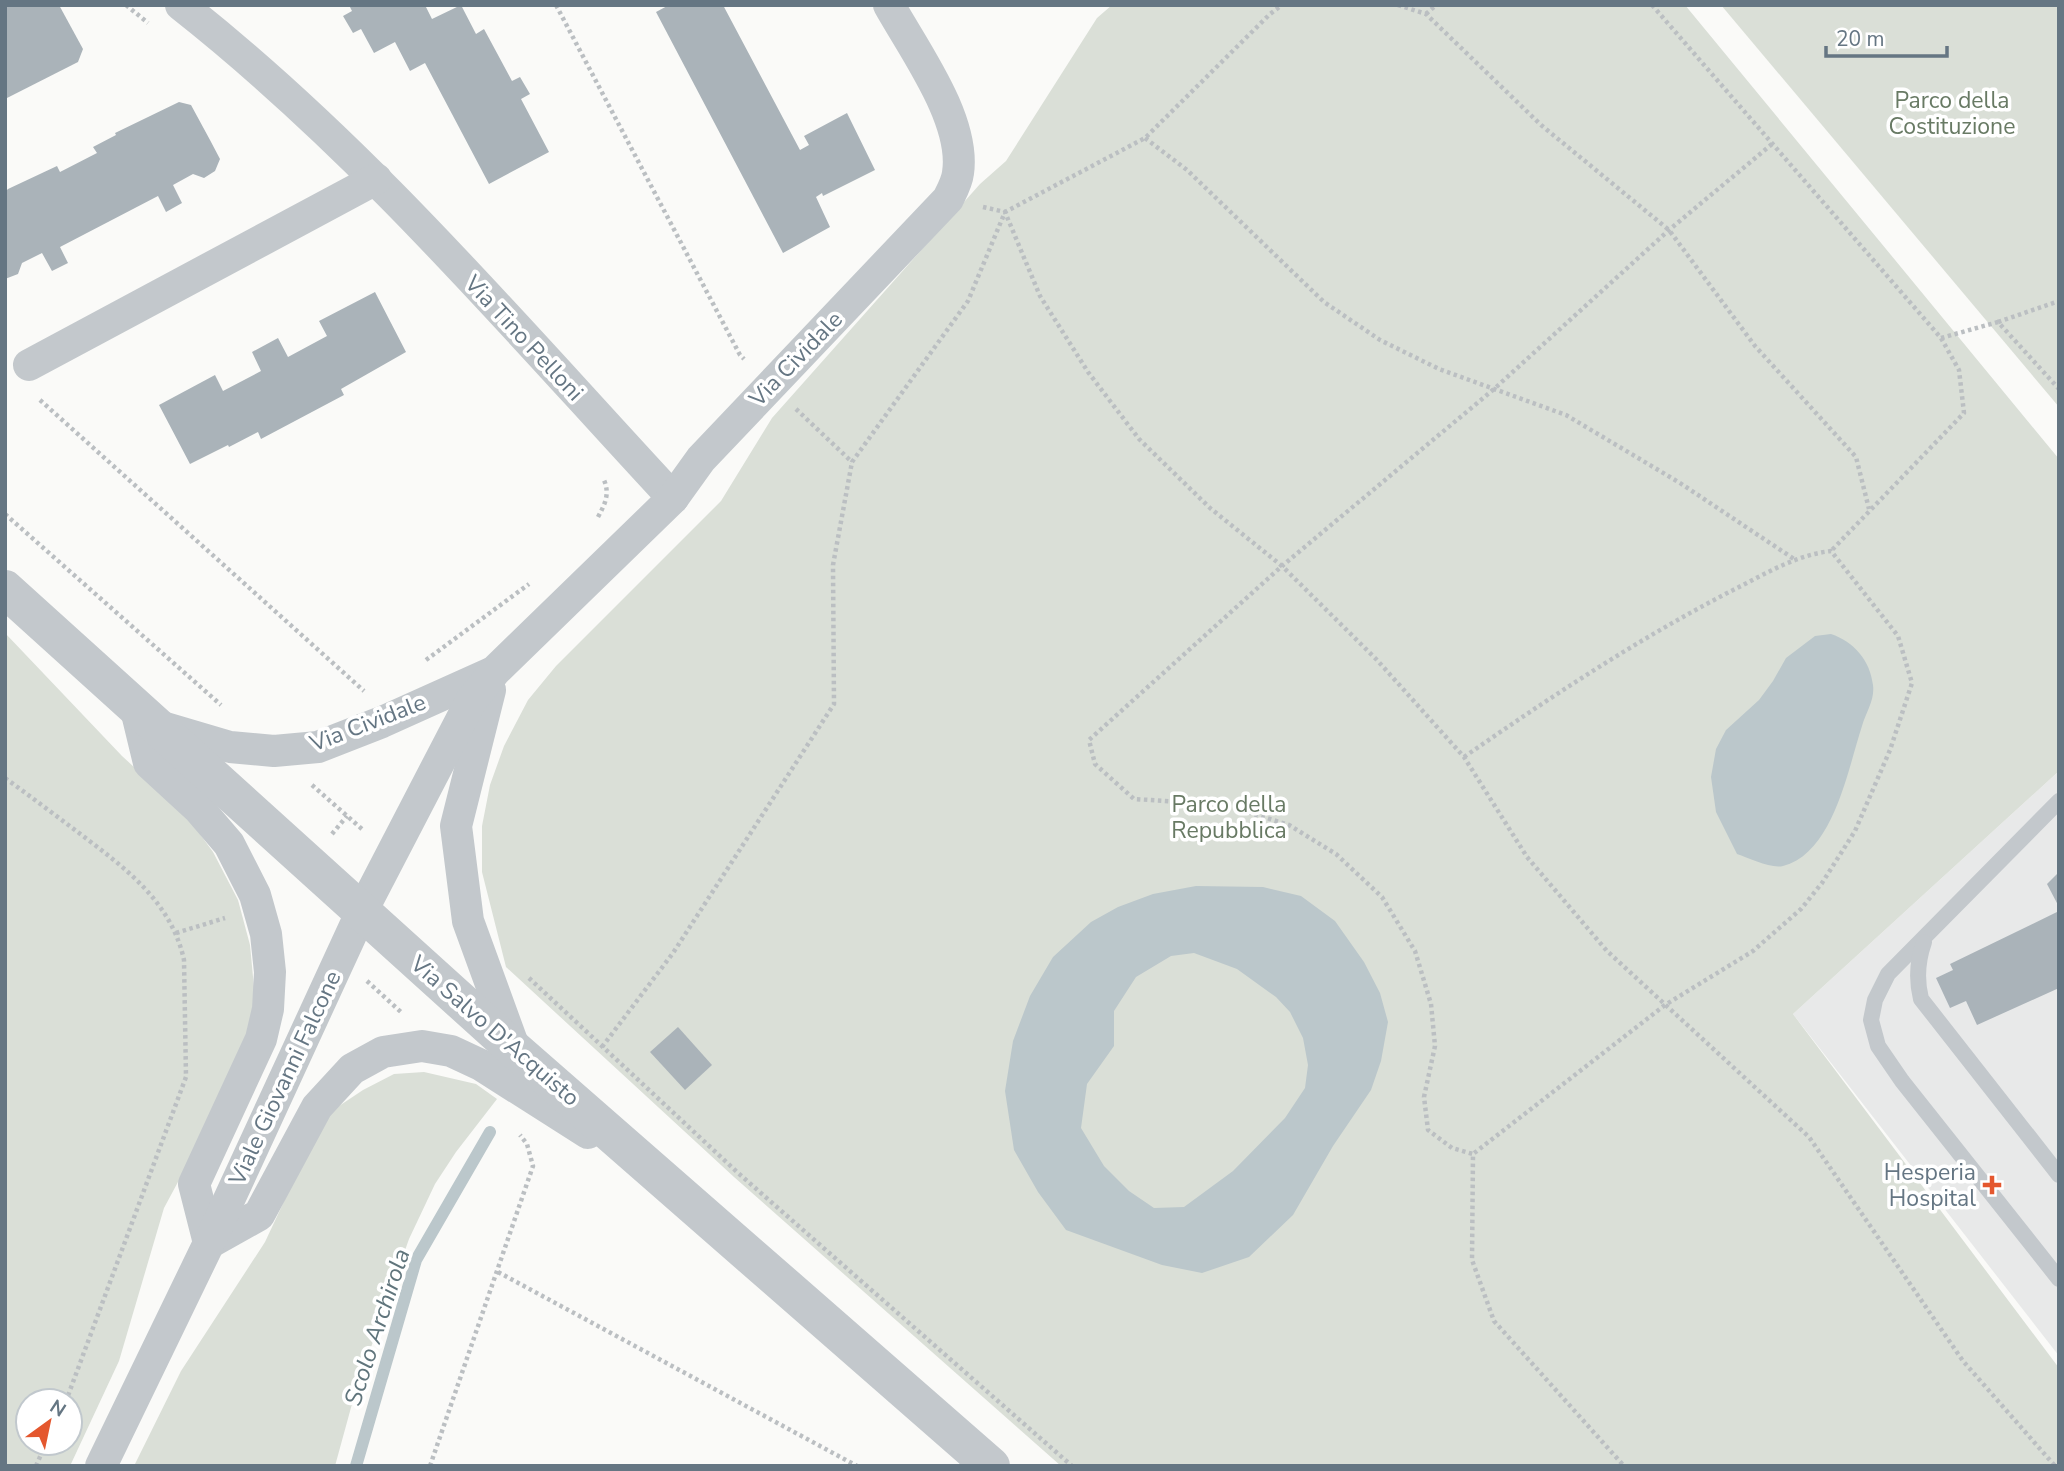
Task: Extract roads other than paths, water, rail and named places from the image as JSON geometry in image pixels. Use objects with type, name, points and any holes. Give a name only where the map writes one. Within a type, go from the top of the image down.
[{"type":"street","name":"Via Tino Pelloni","points":[[181,5],[269,78],[376,179],[673,498]]},
{"type":"street","name":"Via Cividale","points":[[361,913],[471,701],[495,671],[673,498],[701,459],[948,199],[958,176],[959,149],[953,125],[944,102],[889,5]]},
{"type":"street","points":[[29,365],[376,179]]},
{"type":"street","name":"Via Salvo D'Acquisto","points":[[5,589],[361,913],[990,1466]]},
{"type":"street","points":[[495,671],[456,826],[468,920],[515,1049]]},
{"type":"street","name":"Via Cividale","points":[[145,715],[230,747],[274,751],[318,747],[382,722],[495,671]]},
{"type":"street","name":"Viale Giovanni Falcone","points":[[145,715],[149,763],[199,809],[229,844],[255,895],[266,934],[270,972],[268,1009],[261,1038],[194,1184],[209,1243]]},
{"type":"street","name":"Viale Giovanni Falcone","points":[[101,1466],[209,1243],[361,913]]},
{"type":"street","name":"Viale Giovanni Falcone","points":[[209,1243],[259,1215],[317,1107],[352,1069],[383,1052],[427,1047],[451,1051],[481,1065],[556,1111],[687,1200]]},
{"type":"lane","points":[[2059,801],[1888,974],[1875,1000],[1871,1020],[1878,1046],[1902,1081],[2059,1279]]},
{"type":"lane","points":[[1926,936],[1917,961],[1917,985],[1921,999],[2059,1175]]},
{"type":"waterway","name":"Scolo Archirola","points":[[356,1466],[416,1260],[490,1132]]},
{"type":"place","name":"Hesperia Hospital","points":[[1992,1185]]},
{"type":"park label","name":"Parco della Costituzione","points":[[1952,113]]},
{"type":"park label","name":"Parco della Repubblica","points":[[1229,817]]}]
